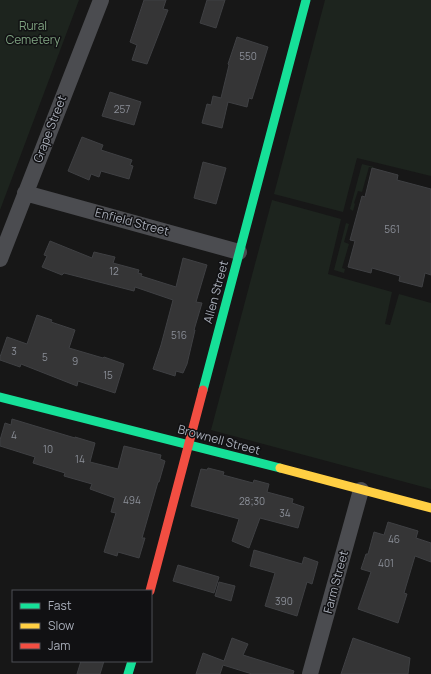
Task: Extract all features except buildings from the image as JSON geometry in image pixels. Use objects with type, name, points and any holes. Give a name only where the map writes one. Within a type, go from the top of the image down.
[{"type":"street","name":"Grape Street","points":[[0,259],[100,0]]},
{"type":"street","name":"Allen Street","points":[[150,590],[306,0]]},
{"type":"street","name":"Enfield Street","points":[[25,192],[239,252]]},
{"type":"street","name":"Brownell Street","points":[[0,398],[188,444],[431,508]]},
{"type":"street","name":"Farm Street","points":[[310,674],[361,490]]},
{"type":"street","points":[[128,674],[132,662]]},
{"type":"green space","name":"Rural Cemetery","points":[[0,0],[79,0],[0,210]]},
{"type":"green space","points":[[325,0],[431,0],[431,176],[357,158],[343,212],[274,194]]},
{"type":"green space","points":[[362,164],[374,167],[369,167],[362,192],[358,191],[353,211],[350,209]]},
{"type":"green space","points":[[272,200],[341,219],[328,274],[392,292],[385,324],[390,325],[399,294],[431,303],[431,489],[211,430]]},
{"type":"green space","points":[[346,223],[349,224],[344,242],[349,244],[342,268],[345,269],[344,273],[334,270]]},
{"type":"traffic: fast","points":[[203,390],[306,0]]},
{"type":"traffic: fast","points":[[0,397],[280,468]]},
{"type":"traffic: fast","points":[[128,674],[132,662]]},
{"type":"traffic: slow","points":[[280,468],[431,508]]},
{"type":"traffic: jam","points":[[150,590],[203,390]]}]
